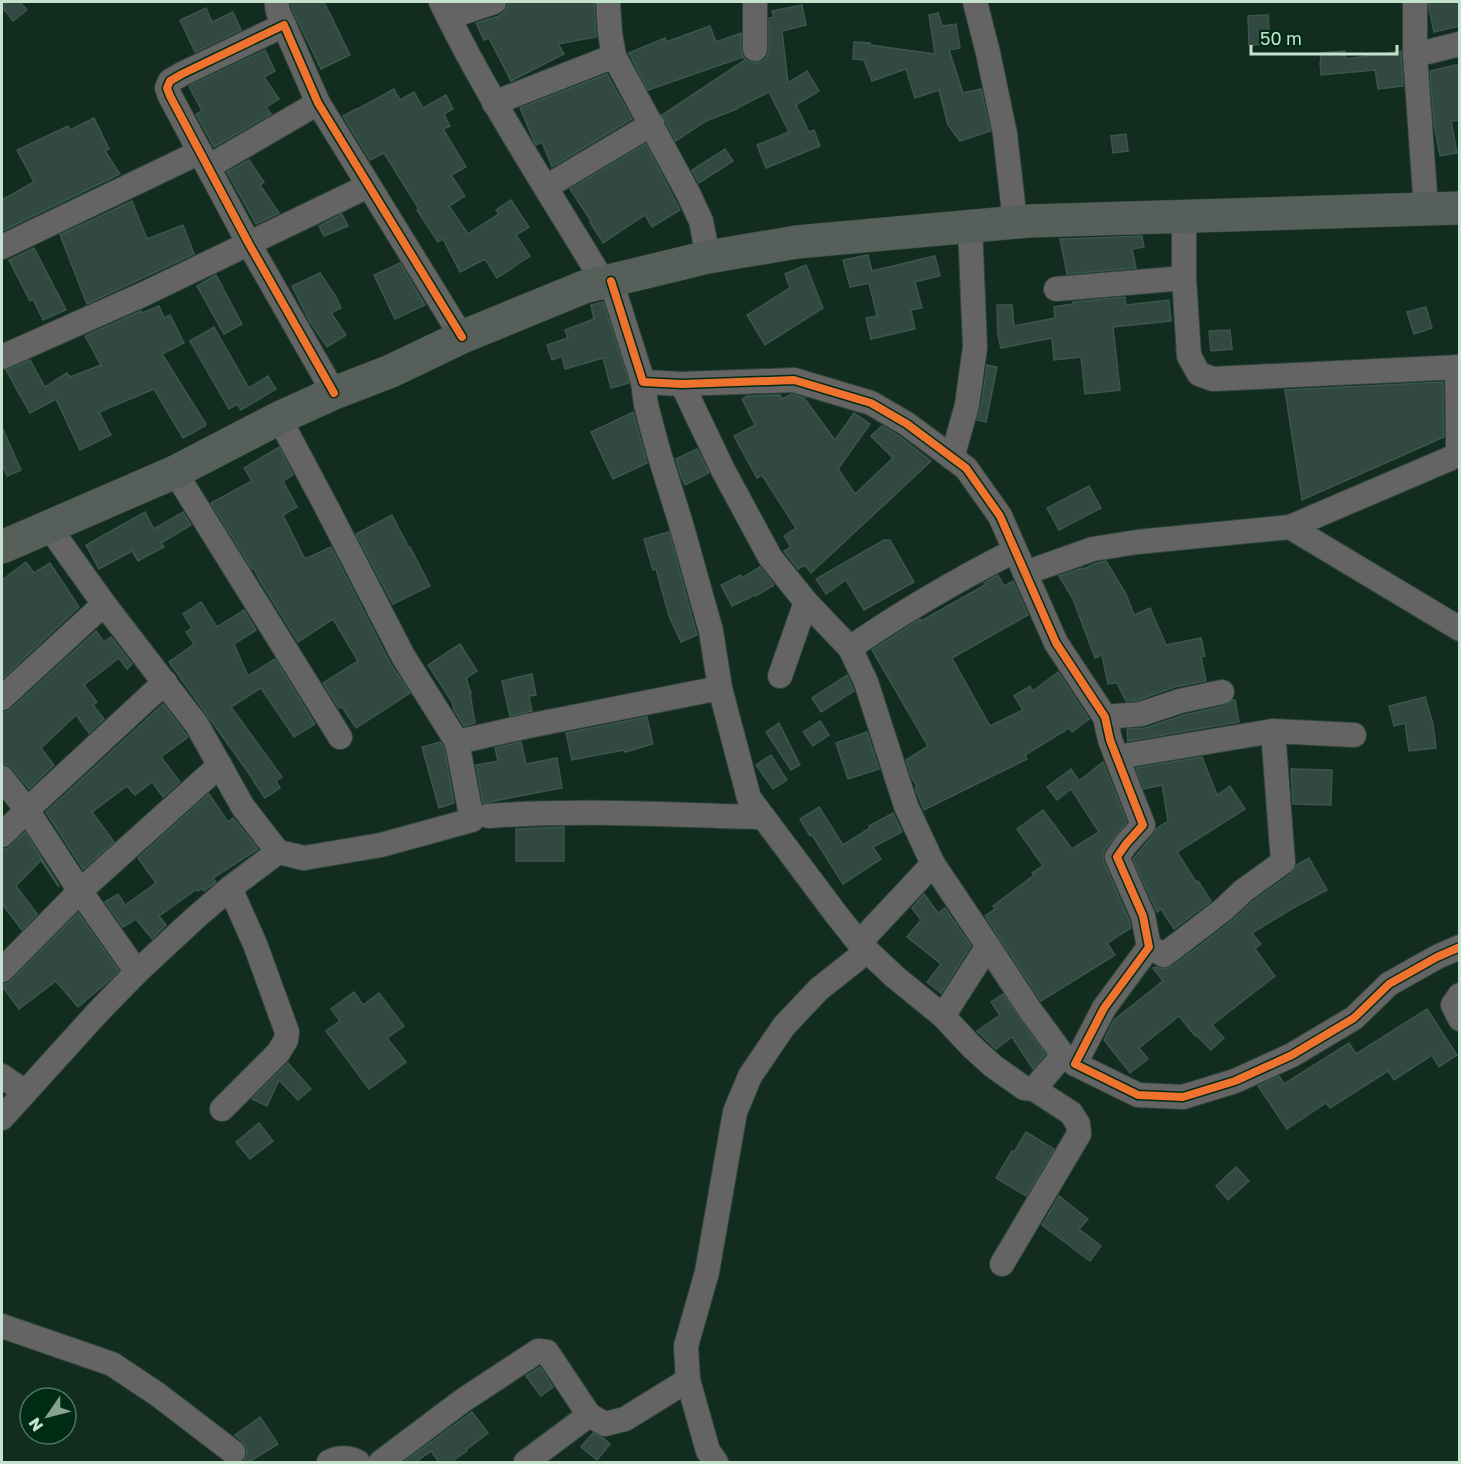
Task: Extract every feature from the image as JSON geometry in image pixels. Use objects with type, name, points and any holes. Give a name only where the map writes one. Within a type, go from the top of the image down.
[{"type":"main road","points":[[2,547],[175,472],[279,418],[391,371],[462,337],[584,287],[708,257],[797,242],[1015,222],[1460,208]]},
{"type":"street","points":[[277,2],[279,13],[318,103],[462,337]]},
{"type":"street","points":[[494,2],[445,9],[494,103],[608,282],[644,382],[646,405],[658,450],[711,631],[720,688],[749,798],[863,947],[895,977],[943,1016],[993,1066],[1024,1088],[1034,1089],[1071,1113],[1078,1124],[1079,1134],[1002,1264]]},
{"type":"street","points":[[608,2],[610,33],[615,56],[683,181],[701,221],[708,257]]},
{"type":"street","points":[[755,2],[755,49]]},
{"type":"street","points":[[975,2],[1005,134],[1015,222]]},
{"type":"street","points":[[1415,2],[1415,55],[1426,208]]},
{"type":"street","points":[[284,25],[170,81],[167,88],[249,244],[334,393]]},
{"type":"street","points":[[1415,55],[1460,44]]},
{"type":"street","points":[[494,103],[615,56]]},
{"type":"street","points":[[2,247],[204,159],[318,103]]},
{"type":"street","points":[[546,187],[652,124]]},
{"type":"street","points":[[2,357],[144,294],[368,186]]},
{"type":"street","points":[[1025,573],[1093,549],[1137,542],[1290,527],[1457,454],[1458,367],[1213,380],[1199,374],[1189,356],[1184,278],[1184,216]]},
{"type":"street","points":[[952,458],[967,405],[975,347],[970,226]]},
{"type":"street","points":[[1056,290],[1184,278]]},
{"type":"street","points":[[644,382],[682,384],[794,380],[871,403],[907,424],[966,468],[999,516],[1056,643],[1105,717],[1110,740],[1143,825],[1117,857],[1143,916],[1149,947],[1069,1060],[1034,1089]]},
{"type":"street","points":[[682,384],[723,470],[770,557],[806,602],[850,648],[866,682],[906,806],[933,864],[1030,1010],[1069,1060],[1138,1095],[1183,1097],[1235,1081],[1292,1055],[1354,1018],[1389,984],[1460,947]]},
{"type":"street","points":[[50,527],[104,604],[197,725],[243,807],[278,852],[304,858],[381,845],[472,820],[457,742],[403,656],[279,418]]},
{"type":"street","points":[[175,472],[340,736]]},
{"type":"street","points":[[1290,527],[1460,629]]},
{"type":"street","points":[[850,648],[962,578],[1014,551]]},
{"type":"street","points":[[780,676],[806,602]]},
{"type":"street","points":[[2,698],[104,604]]},
{"type":"street","points":[[2,836],[165,682]]},
{"type":"street","points":[[457,742],[720,688]]},
{"type":"street","points":[[1105,717],[1141,714],[1180,701],[1222,692]]},
{"type":"street","points":[[1117,757],[1273,731],[1354,735]]},
{"type":"street","points":[[1149,947],[1164,956],[1224,909],[1243,891],[1283,862],[1273,731]]},
{"type":"street","points":[[2,970],[80,891],[220,765]]},
{"type":"street","points":[[2,778],[27,810],[137,972]]},
{"type":"street","points":[[488,816],[596,813],[763,817]]},
{"type":"street","points":[[2,1118],[137,972],[230,888],[278,852]]},
{"type":"street","points":[[716,1462],[708,1451],[688,1380],[686,1346],[707,1272],[735,1112],[750,1076],[784,1026],[863,947],[933,864]]},
{"type":"street","points":[[222,1109],[278,1053],[286,1040],[287,1032],[255,944],[230,888]]},
{"type":"street","points":[[943,1016],[988,946]]},
{"type":"street","points":[[1460,995],[1454,1005],[1460,1019]]},
{"type":"street","points":[[2,1076],[25,1092]]},
{"type":"street","points":[[2,1326],[112,1364],[157,1394],[233,1452]]},
{"type":"street","points":[[381,1462],[462,1401],[538,1351],[547,1352],[589,1414],[605,1424],[625,1419],[688,1380]]},
{"type":"street","points":[[526,1462],[589,1414]]},
{"type":"street","points":[[329,1462],[336,1458],[353,1459],[358,1462]]},
{"type":"building","points":[[2,2],[20,2],[27,10],[13,21],[2,7]]},
{"type":"building","points":[[291,2],[324,2],[350,55],[321,69],[293,11]]},
{"type":"building","points":[[508,2],[594,2],[596,37],[558,44],[564,54],[511,81],[489,38],[484,40],[476,23],[499,16],[504,12]]},
{"type":"building","points":[[1429,2],[1460,2],[1460,26],[1434,32]]},
{"type":"building","points":[[802,5],[806,25],[782,31],[788,83],[807,71],[819,91],[796,105],[809,132],[814,130],[820,146],[766,168],[757,145],[789,132],[769,92],[737,109],[706,121],[676,141],[662,115],[745,60],[743,57],[754,63],[763,61],[769,50],[769,18],[774,17],[772,11]]},
{"type":"building","points":[[206,8],[212,22],[233,12],[241,30],[195,52],[180,20]]},
{"type":"building","points":[[938,13],[942,26],[956,24],[960,48],[949,50],[963,93],[981,89],[990,131],[960,141],[948,125],[939,90],[915,98],[906,69],[872,81],[864,60],[853,59],[854,42],[935,54],[929,15]]},
{"type":"building","points":[[1268,15],[1270,44],[1249,45],[1248,16]]},
{"type":"building","points":[[710,26],[716,42],[741,33],[743,57],[648,90],[629,53],[665,38],[666,42]]},
{"type":"building","points":[[265,50],[275,71],[264,77],[279,99],[266,107],[271,114],[214,147],[196,114],[202,111],[189,86]]},
{"type":"building","points":[[1345,51],[1346,59],[1401,51],[1403,86],[1378,89],[1375,70],[1321,75],[1320,53]]},
{"type":"building","points":[[1460,64],[1460,120],[1451,121],[1457,153],[1440,156],[1434,124],[1430,71]]},
{"type":"building","points":[[607,74],[632,119],[552,167],[542,142],[536,145],[520,108]]},
{"type":"building","points":[[394,89],[400,100],[414,92],[423,108],[446,95],[453,109],[444,114],[450,126],[443,129],[466,167],[451,175],[465,196],[449,206],[468,234],[499,214],[496,210],[511,200],[529,227],[516,235],[530,256],[497,278],[485,259],[460,272],[443,239],[438,242],[384,153],[370,160],[343,116]]},
{"type":"building","points":[[94,118],[109,149],[105,151],[120,174],[2,231],[2,200],[34,182],[17,150],[68,126],[70,130]]},
{"type":"building","points":[[1126,134],[1128,151],[1113,153],[1111,136]]},
{"type":"building","points":[[646,144],[680,210],[652,227],[645,215],[603,243],[570,189]]},
{"type":"building","points":[[725,149],[733,161],[699,183],[692,170]]},
{"type":"building","points":[[249,160],[264,182],[260,185],[279,213],[256,224],[227,172]]},
{"type":"building","points":[[132,201],[147,239],[183,225],[194,254],[87,304],[60,235]]},
{"type":"building","points":[[342,214],[348,226],[324,236],[319,226]]},
{"type":"building","points":[[1142,236],[1144,247],[1132,249],[1136,268],[1067,274],[1060,239]]},
{"type":"building","points":[[34,248],[66,310],[43,320],[33,299],[30,301],[9,260]]},
{"type":"building","points":[[868,255],[872,271],[935,256],[940,276],[915,282],[922,308],[911,310],[915,329],[871,339],[866,318],[877,316],[869,283],[850,287],[843,260]]},
{"type":"building","points":[[400,263],[425,305],[395,319],[374,275]]},
{"type":"building","points":[[806,265],[823,308],[765,345],[747,315],[790,288],[785,274]]},
{"type":"building","points":[[320,273],[341,308],[331,313],[346,335],[327,347],[310,322],[292,286]]},
{"type":"building","points":[[216,275],[242,324],[224,334],[197,286]]},
{"type":"building","points":[[1125,297],[1126,305],[1169,300],[1171,321],[1113,327],[1120,390],[1085,394],[1081,357],[1054,360],[1052,338],[1001,348],[997,305],[1012,305],[1014,326],[1055,318],[1054,307],[1073,304],[1073,302]]},
{"type":"building","points":[[603,302],[629,383],[611,388],[603,358],[565,369],[562,356],[552,360],[547,345],[568,338],[565,330],[594,319],[591,305]]},
{"type":"building","points":[[159,306],[164,318],[170,315],[184,343],[162,354],[206,424],[205,426],[183,438],[154,389],[99,412],[111,435],[80,450],[56,399],[30,413],[6,370],[30,360],[45,387],[67,373],[70,377],[101,365],[85,336],[141,311],[142,313]]},
{"type":"building","points":[[1426,307],[1432,328],[1414,334],[1407,312]]},
{"type":"building","points":[[214,327],[249,388],[268,376],[276,389],[241,410],[237,404],[229,409],[190,341]]},
{"type":"building","points":[[1230,330],[1232,349],[1211,351],[1209,331]]},
{"type":"building","points":[[987,365],[997,367],[986,422],[977,420]]},
{"type":"building","points":[[1443,382],[1444,437],[1302,500],[1285,390]]},
{"type":"building","points":[[792,394],[804,398],[835,440],[854,413],[870,424],[838,469],[855,494],[893,458],[871,436],[882,426],[931,461],[811,573],[805,565],[798,569],[784,551],[791,547],[784,536],[796,528],[762,475],[757,478],[734,436],[755,425],[742,399],[747,396],[780,395],[782,399]]},
{"type":"building","points":[[633,412],[647,463],[613,479],[591,432]]},
{"type":"building","points":[[2,427],[21,470],[7,476],[2,464]]},
{"type":"building","points":[[279,447],[293,475],[283,481],[297,507],[283,515],[305,559],[331,547],[390,663],[410,693],[356,728],[342,707],[339,708],[323,683],[358,661],[333,619],[298,642],[211,503],[252,481],[244,468]]},
{"type":"building","points":[[697,449],[709,473],[685,485],[676,459]]},
{"type":"building","points":[[1089,486],[1101,508],[1059,530],[1047,508]]},
{"type":"building","points":[[145,512],[154,529],[183,512],[191,525],[161,543],[164,547],[138,561],[132,551],[99,569],[86,545]]},
{"type":"building","points":[[392,515],[430,586],[393,604],[356,534]]},
{"type":"building","points":[[669,532],[697,635],[681,642],[669,616],[656,569],[653,570],[644,539]]},
{"type":"building","points":[[884,540],[890,540],[914,582],[864,610],[846,580],[826,594],[816,579]]},
{"type":"building","points":[[1106,561],[1126,594],[1134,615],[1150,608],[1166,645],[1201,638],[1205,656],[1201,657],[1206,681],[1175,687],[1138,700],[1126,701],[1117,683],[1108,684],[1102,655],[1095,658],[1073,599],[1059,576]]},
{"type":"building","points":[[26,562],[34,573],[50,563],[79,607],[2,679],[2,580]]},
{"type":"building","points":[[760,567],[774,585],[732,606],[721,585],[741,575],[742,578]]},
{"type":"building","points":[[998,575],[1004,586],[1013,581],[1028,615],[952,658],[990,726],[1023,710],[1014,696],[1030,686],[1033,691],[1058,672],[1089,719],[1072,732],[1069,728],[1025,755],[1027,759],[924,810],[906,760],[928,746],[872,650],[920,619],[921,621],[985,585],[984,583]]},
{"type":"building","points":[[201,602],[217,627],[244,610],[256,630],[234,644],[248,676],[275,659],[315,724],[294,737],[261,688],[231,707],[282,777],[276,781],[280,788],[265,798],[169,662],[194,644],[186,632],[192,628],[183,614]]},
{"type":"building","points":[[96,631],[104,642],[111,637],[132,664],[127,669],[119,658],[84,685],[97,702],[93,705],[104,719],[89,733],[76,715],[41,748],[54,765],[29,789],[13,769],[2,764],[2,712],[12,708]]},
{"type":"building","points":[[460,644],[477,671],[466,678],[471,693],[475,723],[464,726],[452,702],[428,665]]},
{"type":"building","points":[[532,674],[536,695],[529,696],[532,711],[510,716],[502,681]]},
{"type":"building","points":[[847,675],[854,691],[821,712],[812,698]]},
{"type":"building","points":[[1425,697],[1433,724],[1436,748],[1409,751],[1405,723],[1394,726],[1389,706]]},
{"type":"building","points":[[1235,700],[1239,722],[1128,741],[1127,729],[1145,728],[1184,715],[1225,706]]},
{"type":"building","points":[[163,704],[188,737],[161,757],[180,782],[163,797],[152,782],[135,795],[127,786],[92,812],[114,842],[83,869],[46,812]]},
{"type":"building","points":[[647,717],[653,744],[625,752],[624,750],[572,760],[566,733]]},
{"type":"building","points":[[820,721],[829,735],[813,746],[803,732]]},
{"type":"building","points":[[779,723],[800,765],[791,770],[766,732]]},
{"type":"building","points":[[867,732],[879,769],[848,779],[836,743]]},
{"type":"building","points":[[440,742],[444,747],[454,803],[439,808],[422,747]]},
{"type":"building","points":[[521,742],[526,764],[557,758],[562,788],[483,803],[476,765],[498,761],[495,748]]},
{"type":"building","points":[[771,755],[787,780],[773,789],[756,765]]},
{"type":"building","points":[[1202,757],[1217,795],[1230,786],[1245,809],[1177,852],[1211,901],[1174,929],[1161,909],[1157,912],[1133,859],[1156,829],[1168,821],[1162,785],[1144,789],[1136,768]]},
{"type":"building","points":[[1103,762],[1127,822],[1105,849],[1104,862],[1131,928],[1107,943],[1115,955],[1041,1001],[985,916],[995,909],[993,906],[1043,866],[1017,829],[1043,810],[1072,849],[1099,832],[1071,789],[1057,800],[1047,787],[1071,769],[1079,781]]},
{"type":"building","points":[[1291,769],[1332,770],[1331,805],[1293,804]]},
{"type":"building","points":[[209,794],[228,822],[233,818],[258,849],[213,878],[216,882],[204,891],[202,888],[198,891],[197,889],[159,916],[166,925],[152,939],[136,919],[123,927],[105,902],[118,894],[125,905],[156,883],[138,858]]},
{"type":"building","points":[[819,807],[843,845],[870,828],[869,826],[893,813],[902,832],[873,847],[881,859],[843,884],[800,819]]},
{"type":"building","points":[[564,827],[564,861],[516,861],[516,829]]},
{"type":"building","points":[[25,832],[59,886],[41,860],[16,886],[37,914],[22,930],[2,904],[2,849],[12,845]]},
{"type":"building","points":[[1309,858],[1327,890],[1252,933],[1261,944],[1255,949],[1275,976],[1212,1025],[1224,1038],[1211,1050],[1195,1036],[1179,1016],[1139,1048],[1148,1059],[1130,1073],[1104,1040],[1114,1020],[1163,981],[1153,968],[1166,969],[1173,966],[1233,920],[1252,902],[1291,874],[1296,865]]},
{"type":"building","points":[[924,894],[938,913],[945,908],[971,946],[941,993],[927,982],[941,964],[907,937],[921,920],[912,908]]},
{"type":"building","points":[[78,913],[119,971],[78,1007],[56,981],[19,1009],[2,984],[12,980]]},
{"type":"building","points":[[354,992],[363,1005],[379,993],[404,1026],[387,1038],[406,1062],[369,1089],[326,1031],[340,1021],[331,1009]]},
{"type":"building","points":[[1003,994],[1045,1054],[1033,1069],[1012,1037],[996,1049],[977,1031],[1000,1015],[991,1002]]},
{"type":"building","points":[[1427,1009],[1457,1055],[1439,1067],[1432,1055],[1394,1080],[1388,1071],[1330,1108],[1326,1103],[1287,1129],[1258,1086],[1279,1076],[1284,1084],[1349,1043],[1356,1054]]},
{"type":"building","points":[[288,1063],[311,1089],[298,1100],[279,1080],[267,1106],[252,1099]]},
{"type":"building","points":[[259,1123],[273,1141],[250,1159],[236,1142]]},
{"type":"building","points":[[1026,1132],[1054,1149],[1026,1196],[996,1178]]},
{"type":"building","points":[[1236,1167],[1249,1181],[1228,1200],[1216,1186]]},
{"type":"building","points":[[1059,1196],[1088,1219],[1079,1229],[1101,1246],[1090,1261],[1042,1225]]},
{"type":"building","points":[[540,1367],[553,1387],[541,1396],[526,1376]]},
{"type":"building","points":[[472,1412],[488,1433],[467,1451],[451,1462],[439,1462],[431,1451],[416,1462],[404,1462]]},
{"type":"building","points":[[260,1417],[278,1444],[249,1462],[242,1462],[247,1454],[246,1447],[235,1435]]},
{"type":"building","points":[[593,1433],[610,1444],[597,1460],[581,1447]]},
{"type":"cycle path","points":[[334,393],[249,244],[167,88],[170,81],[182,74],[284,25],[318,103],[462,337]]},
{"type":"cycle path","points":[[611,281],[643,382],[682,384],[794,380],[871,403],[907,424],[966,468],[1000,516],[1056,643],[1105,717],[1110,740],[1143,825],[1117,857],[1143,916],[1149,947],[1104,1008],[1075,1064],[1138,1095],[1183,1097],[1235,1081],[1292,1055],[1354,1018],[1389,984],[1460,947]]}]
